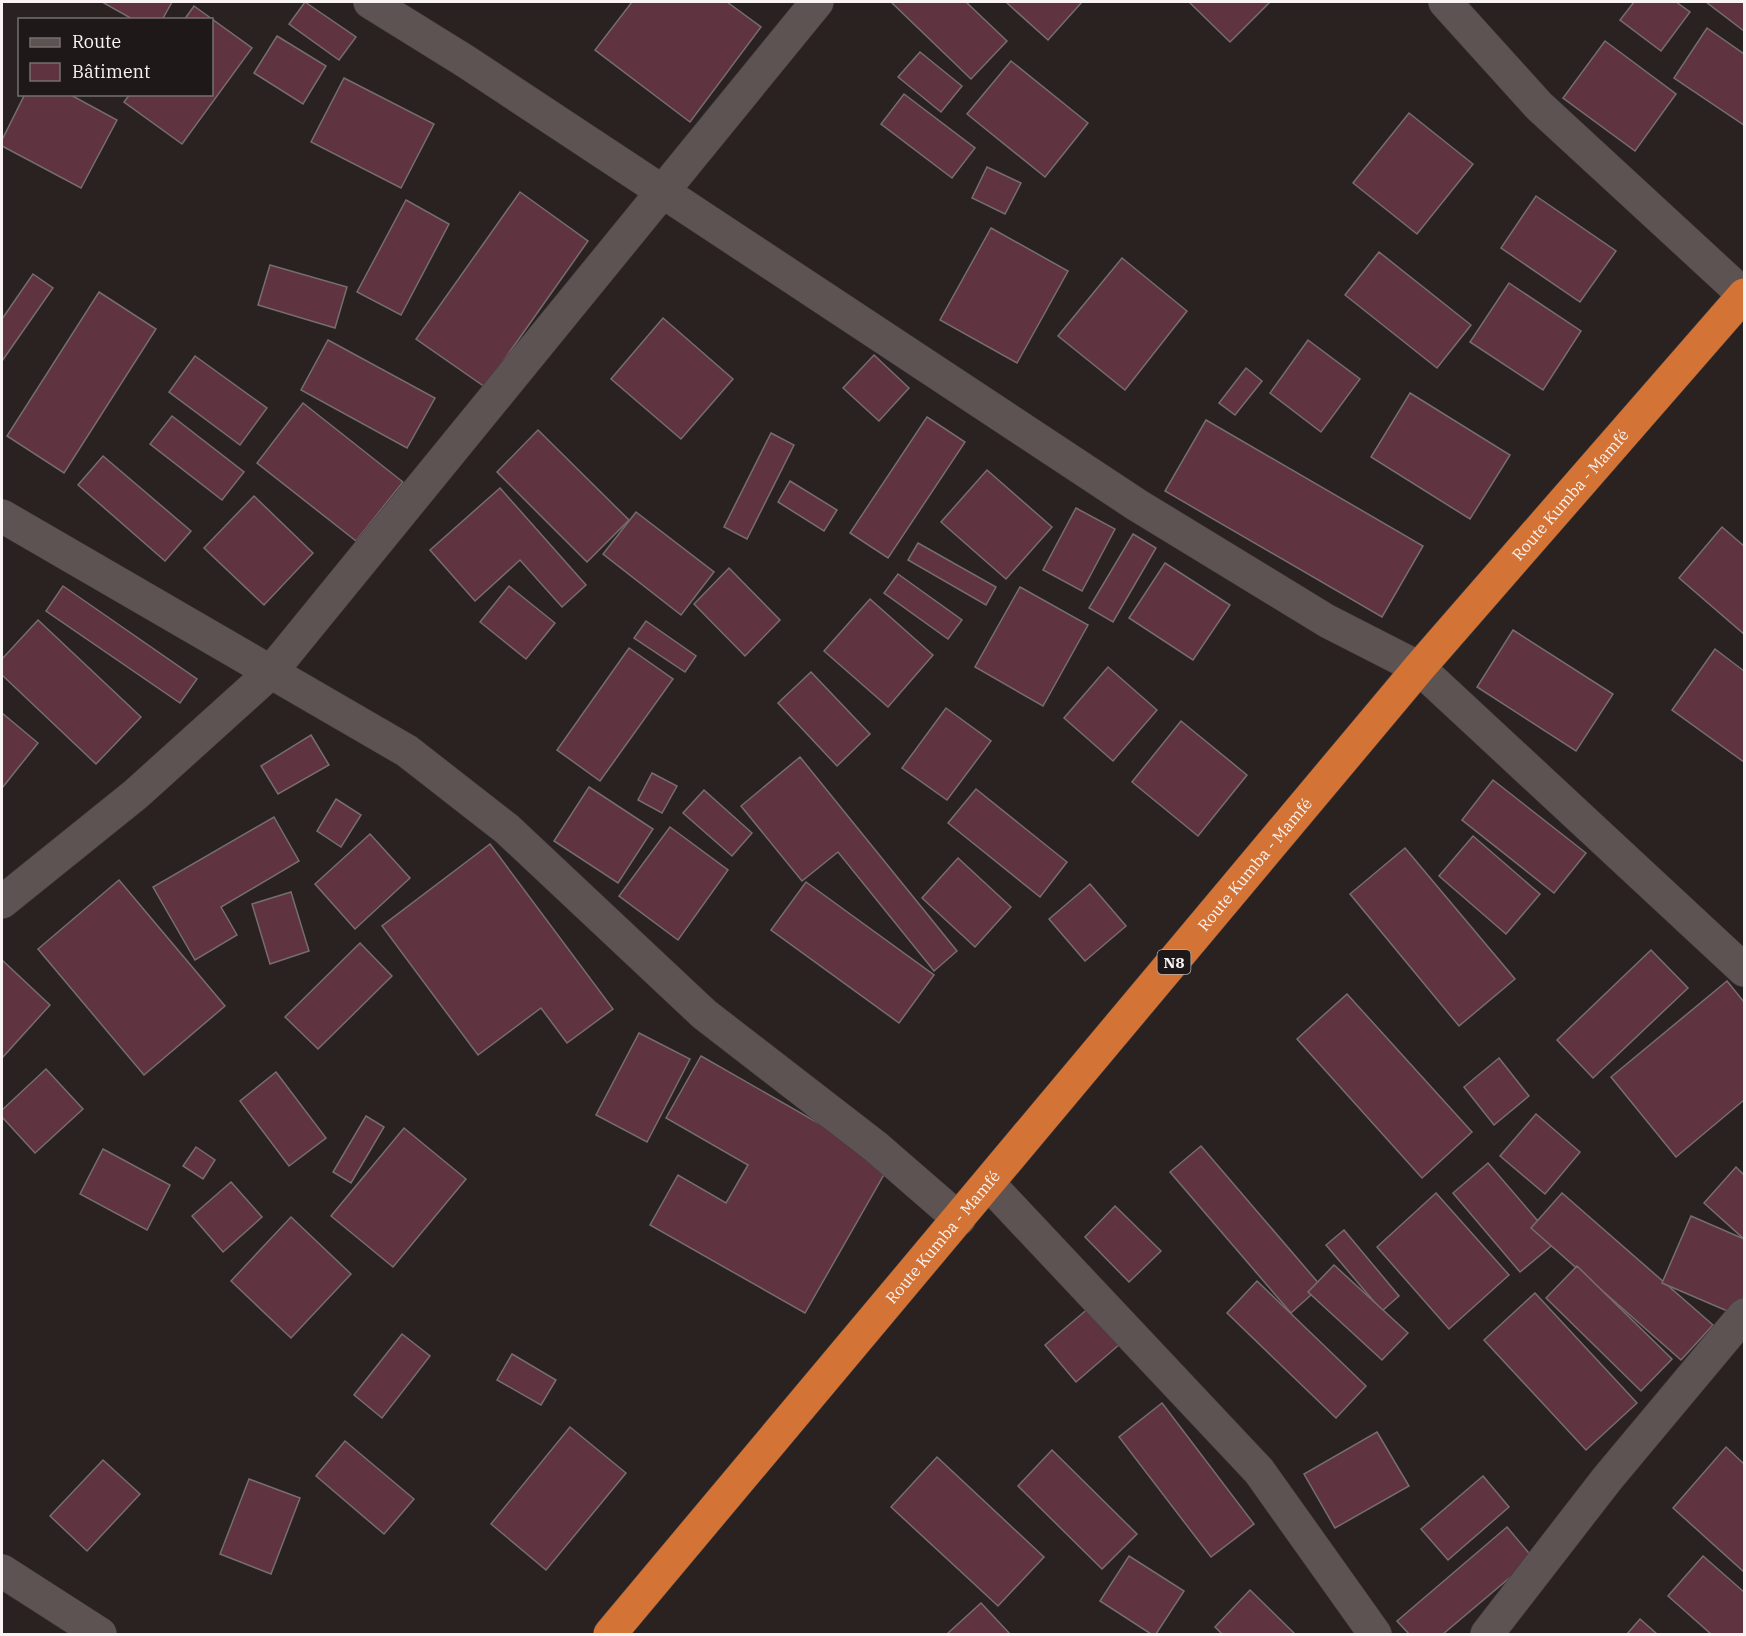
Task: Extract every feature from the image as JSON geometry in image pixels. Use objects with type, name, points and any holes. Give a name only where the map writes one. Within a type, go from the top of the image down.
[{"type":"highway","name":"Route Kumba - Mamfé","points":[[610,1635],[1419,668],[1744,295]]},
{"type":"street","points":[[370,2],[465,61],[1137,506],[1327,621],[1419,668],[1744,970]]},
{"type":"street","points":[[2,902],[136,794],[270,673],[817,2]]},
{"type":"street","points":[[1445,2],[1539,106],[1744,295]]},
{"type":"street","points":[[2,516],[407,751],[507,829],[704,1014],[876,1147],[959,1219]]},
{"type":"street","points":[[989,1184],[1259,1471],[1375,1635]]},
{"type":"street","points":[[1487,1635],[1606,1479],[1744,1315]]},
{"type":"street","points":[[2,1571],[100,1635]]},
{"type":"building","points":[[102,2],[172,2],[163,18],[130,18]]},
{"type":"building","points":[[305,2],[356,37],[339,60],[289,24]]},
{"type":"building","points":[[632,2],[727,2],[761,27],[690,122],[595,50]]},
{"type":"building","points":[[891,2],[966,2],[1007,41],[971,79]]},
{"type":"building","points":[[1082,2],[1048,40],[1007,3]]},
{"type":"building","points":[[1189,2],[1270,2],[1230,42]]},
{"type":"building","points":[[1634,2],[1676,2],[1690,12],[1661,51],[1620,20]]},
{"type":"building","points":[[1706,2],[1744,2],[1744,31]]},
{"type":"building","points":[[194,6],[211,18],[185,18]]},
{"type":"building","points":[[213,20],[252,48],[182,144],[124,102],[128,96],[213,96]]},
{"type":"building","points":[[1707,28],[1744,54],[1744,125],[1674,78]]},
{"type":"building","points":[[277,36],[326,66],[303,104],[254,73]]},
{"type":"building","points":[[1605,41],[1676,94],[1635,151],[1563,98]]},
{"type":"building","points":[[920,52],[962,86],[941,112],[898,77]]},
{"type":"building","points":[[1011,61],[1088,123],[1045,177],[967,114]]},
{"type":"building","points":[[344,78],[434,124],[401,188],[311,142]]},
{"type":"building","points":[[904,94],[975,148],[952,178],[881,124]]},
{"type":"building","points":[[24,96],[73,96],[117,120],[81,188],[2,146],[2,140]]},
{"type":"building","points":[[1409,113],[1473,164],[1417,234],[1353,183]]},
{"type":"building","points":[[987,167],[1021,183],[1005,214],[972,198]]},
{"type":"building","points":[[520,192],[588,241],[485,387],[416,339]]},
{"type":"building","points":[[1536,196],[1616,251],[1580,302],[1501,248]]},
{"type":"building","points":[[406,200],[449,224],[401,315],[357,292]]},
{"type":"building","points":[[991,228],[1068,271],[1017,363],[940,320]]},
{"type":"building","points":[[1379,252],[1471,325],[1437,368],[1345,295]]},
{"type":"building","points":[[1122,258],[1187,311],[1125,390],[1058,336]]},
{"type":"building","points":[[270,265],[347,287],[335,328],[258,305]]},
{"type":"building","points":[[33,274],[53,288],[2,361],[2,319]]},
{"type":"building","points":[[1509,283],[1581,331],[1543,390],[1470,342]]},
{"type":"building","points":[[99,292],[156,329],[64,473],[7,436]]},
{"type":"building","points":[[663,318],[733,379],[681,439],[611,379]]},
{"type":"building","points":[[328,340],[435,398],[407,448],[301,390]]},
{"type":"building","points":[[1308,340],[1360,379],[1321,432],[1270,393]]},
{"type":"building","points":[[874,355],[909,388],[879,421],[843,388]]},
{"type":"building","points":[[195,356],[267,408],[240,445],[169,392]]},
{"type":"building","points":[[1246,368],[1262,381],[1235,415],[1219,403]]},
{"type":"building","points":[[1410,393],[1510,455],[1470,519],[1371,457]]},
{"type":"building","points":[[303,403],[403,482],[356,541],[257,463]]},
{"type":"building","points":[[172,416],[244,472],[222,500],[150,444]]},
{"type":"building","points":[[927,417],[965,442],[888,558],[850,533]]},
{"type":"building","points":[[1206,420],[1423,546],[1382,617],[1165,491]]},
{"type":"building","points":[[538,430],[629,520],[587,562],[497,472]]},
{"type":"building","points":[[771,433],[794,445],[747,539],[724,527]]},
{"type":"building","points":[[103,456],[191,531],[165,561],[78,485]]},
{"type":"building","points":[[987,470],[1052,527],[1006,579],[941,522]]},
{"type":"building","points":[[790,481],[837,510],[824,531],[778,502]]},
{"type":"building","points":[[500,488],[586,585],[562,607],[520,560],[475,601],[430,550]]},
{"type":"building","points":[[254,496],[313,553],[264,605],[204,548]]},
{"type":"building","points":[[1076,508],[1115,529],[1082,591],[1043,570]]},
{"type":"building","points":[[636,512],[714,572],[681,615],[603,554]]},
{"type":"building","points":[[1722,527],[1744,546],[1744,634],[1679,578]]},
{"type":"building","points":[[1133,534],[1156,548],[1113,622],[1089,608]]},
{"type":"building","points":[[918,543],[996,587],[986,605],[908,560]]},
{"type":"building","points":[[1165,563],[1230,605],[1193,660],[1129,618]]},
{"type":"building","points":[[729,568],[780,620],[745,656],[694,604]]},
{"type":"building","points":[[898,574],[962,620],[948,639],[884,593]]},
{"type":"building","points":[[63,586],[197,679],[180,703],[46,611]]},
{"type":"building","points":[[509,586],[555,623],[526,659],[480,622]]},
{"type":"building","points":[[1020,587],[1088,625],[1043,706],[975,667]]},
{"type":"building","points":[[870,599],[933,655],[888,707],[824,651]]},
{"type":"building","points":[[38,620],[141,717],[96,764],[2,675],[2,659]]},
{"type":"building","points":[[646,621],[696,656],[685,672],[634,638]]},
{"type":"building","points":[[1513,630],[1613,694],[1576,751],[1477,687]]},
{"type":"building","points":[[629,648],[673,679],[600,781],[557,750]]},
{"type":"building","points":[[1715,649],[1744,671],[1744,762],[1672,710]]},
{"type":"building","points":[[1108,667],[1157,710],[1113,761],[1064,718]]},
{"type":"building","points":[[811,672],[870,734],[837,766],[778,703]]},
{"type":"building","points":[[946,708],[991,741],[947,800],[902,768]]},
{"type":"building","points":[[2,713],[38,743],[2,788]]},
{"type":"building","points":[[1181,721],[1247,775],[1198,836],[1132,782]]},
{"type":"building","points":[[311,735],[329,765],[278,794],[261,766]]},
{"type":"building","points":[[800,757],[957,951],[934,971],[838,852],[802,881],[741,806]]},
{"type":"building","points":[[652,773],[677,786],[662,813],[638,800]]},
{"type":"building","points":[[1493,780],[1586,853],[1554,893],[1462,820]]},
{"type":"building","points":[[589,787],[653,829],[618,883],[554,841]]},
{"type":"building","points":[[976,789],[1067,862],[1040,897],[948,823]]},
{"type":"building","points":[[704,790],[752,833],[732,856],[683,813]]},
{"type":"building","points":[[336,799],[361,815],[341,847],[317,831]]},
{"type":"building","points":[[274,817],[299,861],[221,907],[237,935],[195,960],[153,887]]},
{"type":"building","points":[[670,827],[728,870],[678,940],[619,896]]},
{"type":"building","points":[[370,834],[410,878],[355,929],[315,884]]},
{"type":"building","points":[[1473,836],[1540,894],[1506,934],[1439,876]]},
{"type":"building","points":[[490,844],[613,1009],[567,1043],[541,1008],[478,1055],[382,926]]},
{"type":"building","points":[[1405,848],[1515,979],[1459,1026],[1350,894]]},
{"type":"building","points":[[958,858],[1011,907],[975,947],[922,898]]},
{"type":"building","points":[[119,880],[225,1006],[144,1075],[38,949]]},
{"type":"building","points":[[806,882],[934,975],[899,1023],[771,930]]},
{"type":"building","points":[[1090,884],[1126,926],[1085,961],[1049,919]]},
{"type":"building","points":[[291,892],[309,951],[270,964],[252,904]]},
{"type":"building","points":[[360,943],[392,976],[318,1049],[285,1017]]},
{"type":"building","points":[[1651,950],[1688,988],[1593,1078],[1557,1040]]},
{"type":"building","points":[[2,960],[50,1005],[2,1058]]},
{"type":"building","points":[[1727,981],[1744,1002],[1744,1100],[1676,1157],[1611,1077]]},
{"type":"building","points":[[1347,994],[1472,1132],[1422,1178],[1297,1039]]},
{"type":"building","points":[[639,1033],[690,1059],[647,1142],[596,1115]]},
{"type":"building","points":[[701,1056],[890,1164],[805,1313],[650,1225],[678,1175],[726,1203],[748,1165],[666,1118]]},
{"type":"building","points":[[1499,1058],[1529,1096],[1494,1125],[1464,1087]]},
{"type":"building","points":[[46,1069],[83,1109],[35,1153],[2,1117],[2,1110]]},
{"type":"building","points":[[276,1072],[326,1138],[289,1166],[240,1101]]},
{"type":"building","points":[[1536,1114],[1580,1152],[1545,1194],[1500,1156]]},
{"type":"building","points":[[366,1116],[384,1127],[351,1183],[333,1172]]},
{"type":"building","points":[[404,1128],[466,1179],[393,1267],[331,1216]]},
{"type":"building","points":[[1201,1146],[1321,1286],[1291,1313],[1170,1172]]},
{"type":"building","points":[[196,1147],[215,1160],[203,1179],[183,1166]]},
{"type":"building","points":[[103,1149],[170,1185],[147,1230],[80,1194]]},
{"type":"building","points":[[1488,1163],[1556,1242],[1520,1272],[1453,1193]]},
{"type":"building","points":[[1736,1167],[1744,1175],[1744,1239],[1704,1203]]},
{"type":"building","points":[[231,1182],[262,1217],[223,1252],[192,1216]]},
{"type":"building","points":[[1436,1193],[1509,1275],[1449,1329],[1377,1247]]},
{"type":"building","points":[[1562,1193],[1713,1325],[1681,1360],[1531,1228]]},
{"type":"building","points":[[1115,1206],[1161,1251],[1129,1282],[1085,1237]]},
{"type":"building","points":[[1691,1216],[1744,1239],[1744,1303],[1739,1316],[1662,1283]]},
{"type":"building","points":[[291,1217],[351,1274],[291,1338],[231,1281]]},
{"type":"building","points":[[1344,1230],[1399,1296],[1382,1311],[1326,1245]]},
{"type":"building","points":[[1334,1265],[1408,1333],[1382,1360],[1308,1292]]},
{"type":"building","points":[[1577,1266],[1672,1359],[1641,1391],[1546,1298]]},
{"type":"building","points":[[1257,1281],[1366,1386],[1336,1418],[1227,1313]]},
{"type":"building","points":[[1535,1293],[1637,1403],[1586,1450],[1484,1340]]},
{"type":"building","points":[[1090,1307],[1120,1344],[1076,1382],[1045,1345]]},
{"type":"building","points":[[402,1334],[430,1356],[382,1418],[354,1395]]},
{"type":"building","points":[[512,1354],[556,1380],[541,1405],[497,1380]]},
{"type":"building","points":[[1162,1403],[1254,1524],[1211,1557],[1119,1437]]},
{"type":"building","points":[[570,1427],[626,1473],[546,1570],[491,1524]]},
{"type":"building","points":[[1377,1432],[1409,1486],[1335,1528],[1304,1474]]},
{"type":"building","points":[[345,1441],[414,1499],[384,1534],[316,1476]]},
{"type":"building","points":[[1726,1447],[1744,1464],[1744,1572],[1673,1508]]},
{"type":"building","points":[[1052,1450],[1137,1534],[1102,1569],[1018,1486]]},
{"type":"building","points":[[937,1457],[1044,1557],[998,1606],[891,1507]]},
{"type":"building","points":[[103,1460],[140,1494],[87,1551],[50,1516]]},
{"type":"building","points":[[1483,1476],[1509,1507],[1448,1560],[1421,1529]]},
{"type":"building","points":[[249,1479],[300,1498],[271,1574],[220,1554]]},
{"type":"building","points":[[1507,1527],[1533,1558],[1443,1634],[1409,1634],[1397,1621]]},
{"type":"building","points":[[1129,1556],[1184,1591],[1156,1634],[1151,1634],[1100,1601]]},
{"type":"building","points":[[1703,1556],[1744,1592],[1744,1634],[1711,1634],[1668,1596]]},
{"type":"building","points":[[1250,1590],[1295,1634],[1222,1634],[1215,1627]]},
{"type":"building","points":[[981,1603],[1010,1634],[947,1634]]},
{"type":"building","points":[[1640,1619],[1657,1634],[1627,1634]]}]
